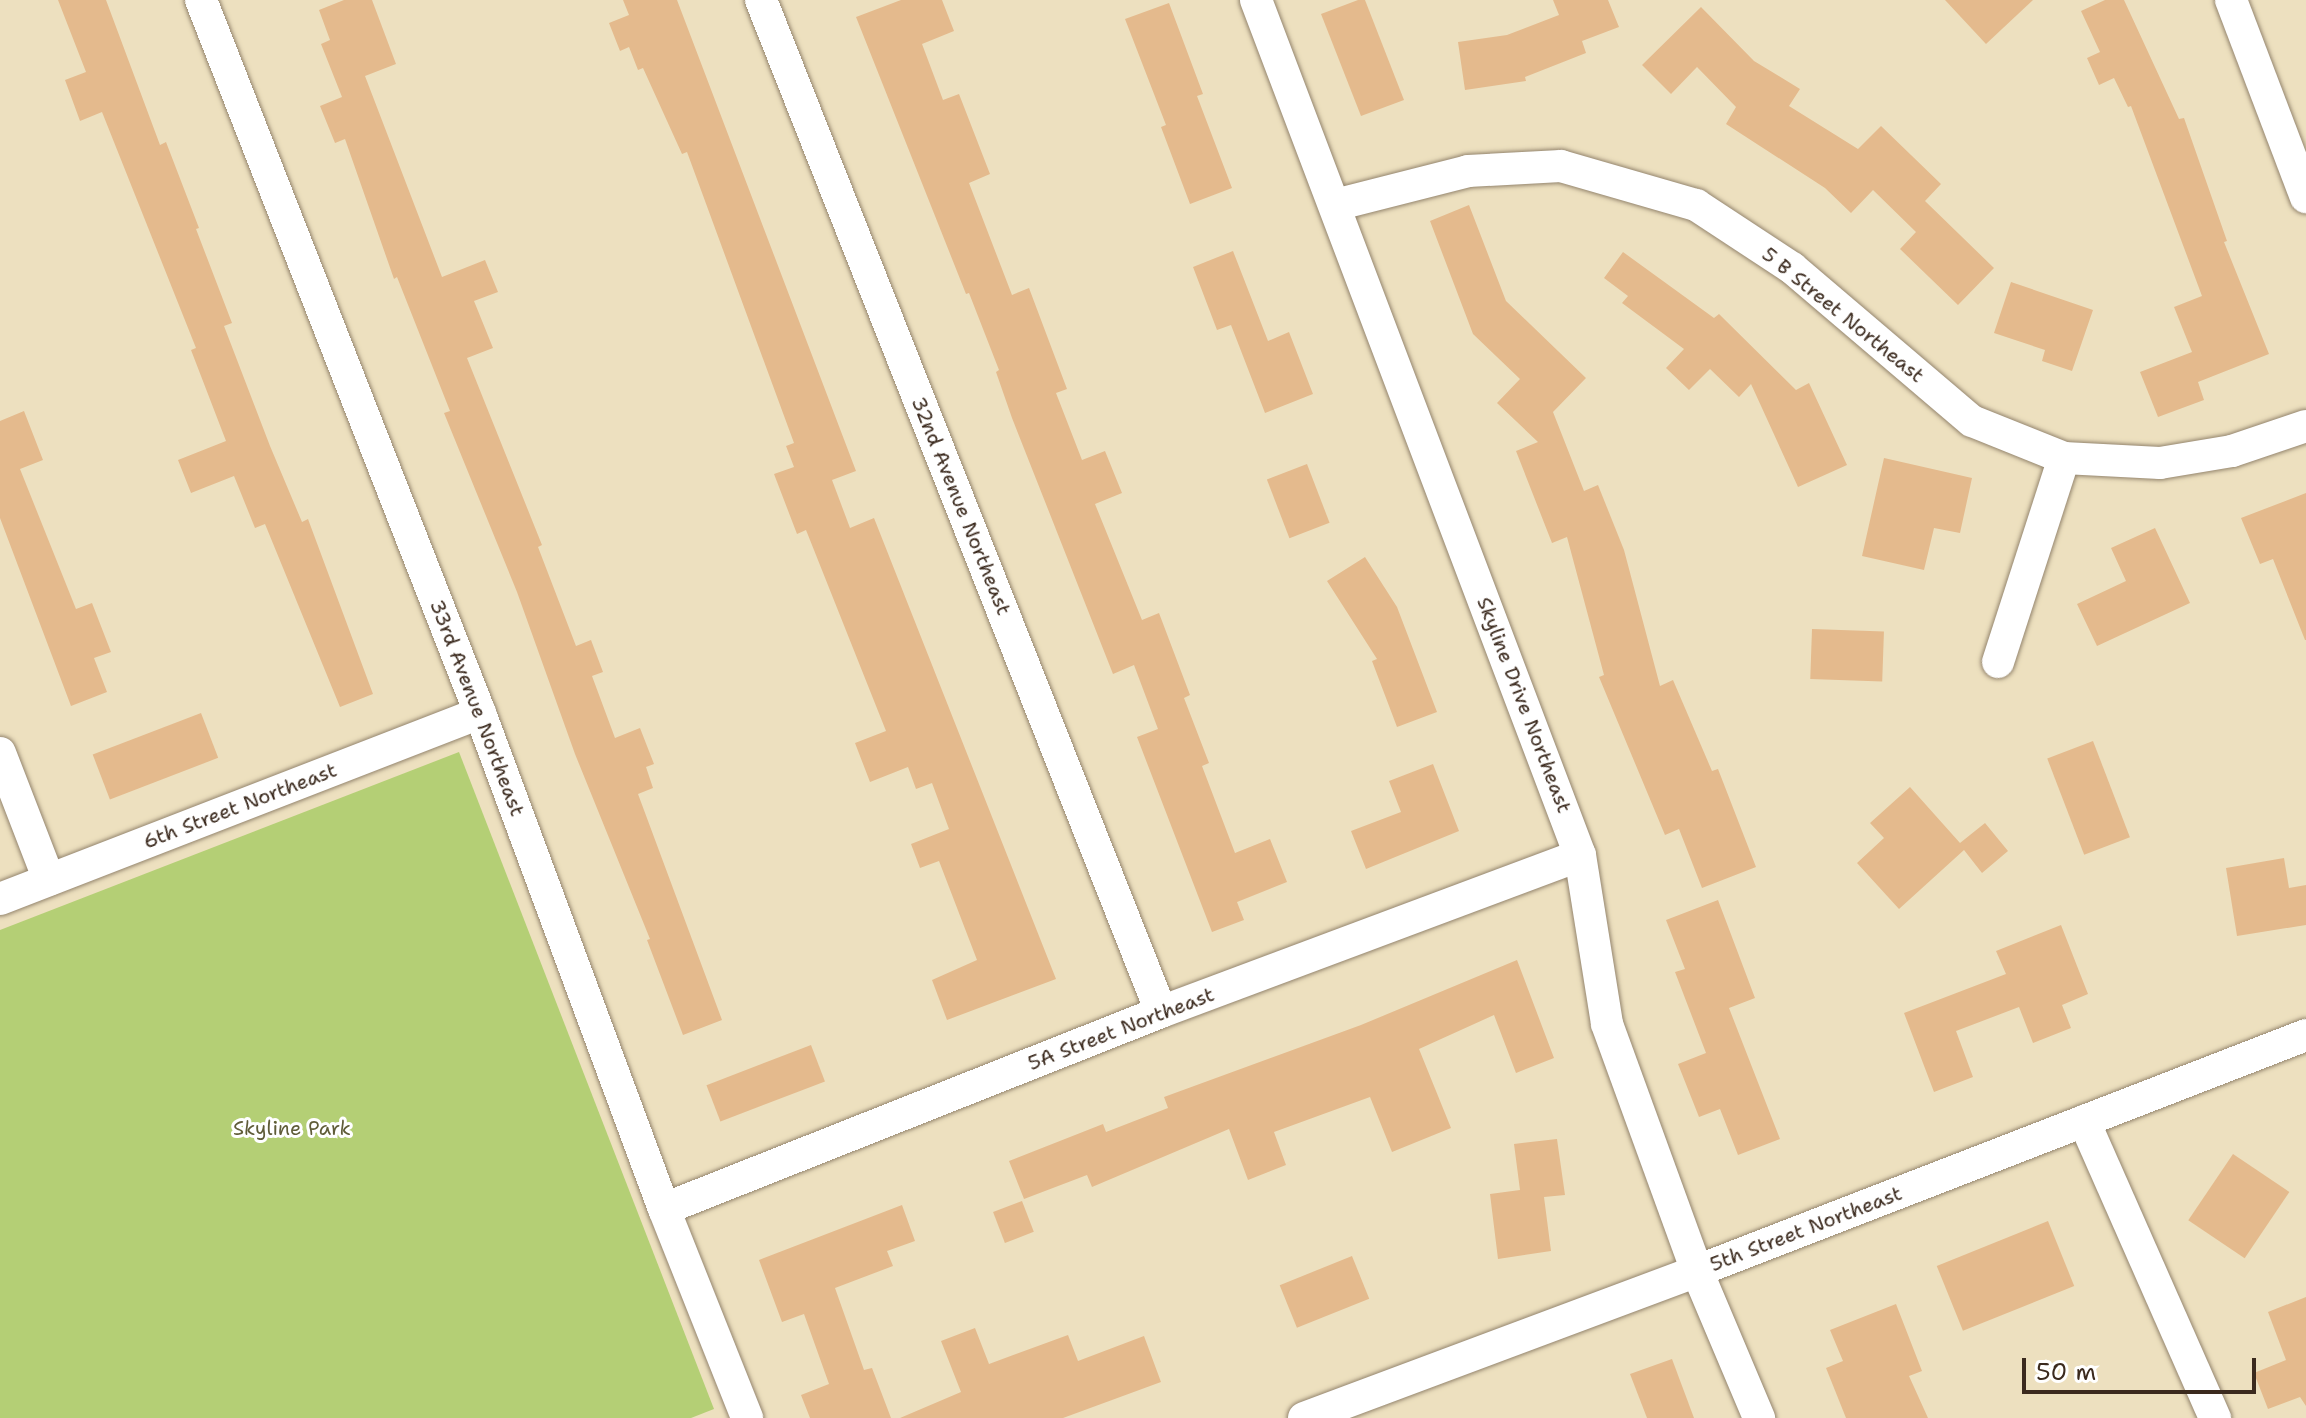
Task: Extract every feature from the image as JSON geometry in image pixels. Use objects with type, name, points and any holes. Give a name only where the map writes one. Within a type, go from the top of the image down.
[{"type":"street","name":"33rd Avenue Northeast","points":[[201,0],[480,713],[664,1209],[747,1418]]},
{"type":"street","name":"32nd Avenue Northeast","points":[[761,0],[1161,1012]]},
{"type":"street","name":"Skyline Drive Northeast","points":[[1256,0],[1580,855],[1607,1024],[1697,1271],[1759,1418]]},
{"type":"street","points":[[2231,0],[2306,197]]},
{"type":"street","name":"5 B Street Northeast","points":[[1335,205],[1468,171],[1561,166],[1696,205],[1792,268],[1972,421],[2064,458],[2160,463],[2232,451],[2306,426]]},
{"type":"street","points":[[1998,662],[2064,458]]},
{"type":"street","name":"6th Street Northeast","points":[[0,899],[480,713]]},
{"type":"street","points":[[0,753],[49,880]]},
{"type":"street","name":"5A Street Northeast","points":[[664,1209],[1161,1012],[1580,855]]},
{"type":"street","name":"5th Street Northeast","points":[[1304,1418],[1697,1271],[2306,1035]]},
{"type":"street","points":[[2084,1121],[2215,1418]]},
{"type":"green space","name":"Skyline Park","points":[[459,752],[714,1409],[691,1418],[0,1418],[0,930]]},
{"type":"building","points":[[58,0],[106,0],[160,145],[166,142],[199,228],[196,229],[232,323],[224,326],[270,446],[302,522],[308,519],[373,694],[340,707],[265,524],[255,528],[234,476],[191,493],[178,460],[226,441],[191,350],[196,348],[102,112],[80,121],[65,80],[86,72]]},
{"type":"building","points":[[344,0],[372,0],[396,64],[365,76],[442,277],[485,260],[498,292],[474,301],[493,348],[467,358],[542,545],[538,547],[576,646],[591,640],[603,672],[592,676],[615,738],[640,728],[654,764],[646,767],[653,788],[638,794],[722,1020],[683,1035],[647,940],[650,939],[575,754],[517,592],[444,413],[450,411],[397,277],[394,279],[345,139],[335,143],[320,106],[342,97],[321,44],[330,40],[319,10]]},
{"type":"building","points":[[623,0],[677,0],[856,471],[832,480],[850,528],[874,518],[1056,979],[947,1020],[932,980],[977,960],[939,861],[920,868],[911,844],[949,829],[932,783],[916,789],[908,767],[870,782],[855,743],[886,731],[806,530],[797,534],[774,474],[794,467],[786,446],[794,443],[687,152],[682,154],[643,68],[638,70],[629,47],[620,51],[609,23],[629,15]]},
{"type":"building","points":[[901,0],[942,0],[954,31],[922,44],[943,100],[959,94],[990,174],[969,183],[1012,295],[1029,288],[1067,389],[1056,393],[1082,460],[1105,451],[1122,493],[1095,504],[1142,620],[1159,613],[1190,695],[1184,698],[1209,763],[1202,766],[1235,853],[1270,839],[1287,882],[1237,902],[1244,920],[1212,932],[1137,737],[1158,729],[1134,665],[1113,674],[1012,418],[996,372],[999,370],[969,293],[966,294],[856,17]]},
{"type":"building","points":[[1365,0],[1404,100],[1361,116],[1321,14]]},
{"type":"building","points":[[1553,0],[1608,0],[1619,27],[1582,41],[1586,53],[1525,77],[1526,81],[1465,90],[1458,42],[1507,35],[1559,15]]},
{"type":"building","points":[[1945,0],[2033,0],[1986,44]]},
{"type":"building","points":[[2105,0],[2124,0],[2179,119],[2184,118],[2227,241],[2224,242],[2269,354],[2198,382],[2204,400],[2158,417],[2140,372],[2192,352],[2174,307],[2202,296],[2131,106],[2128,107],[2114,78],[2099,85],[2087,58],[2100,52],[2081,11]]},
{"type":"building","points":[[1169,3],[1203,94],[1197,96],[1232,188],[1190,204],[1161,127],[1166,125],[1125,19]]},
{"type":"building","points":[[1701,7],[1754,61],[1800,89],[1789,106],[1858,149],[1881,126],[1941,184],[1925,201],[1994,268],[1958,305],[1900,249],[1916,232],[1873,190],[1851,213],[1825,188],[1726,124],[1736,107],[1697,67],[1671,94],[1642,65]]},
{"type":"building","points":[[1469,205],[1506,301],[1586,378],[1553,412],[1584,491],[1598,485],[1624,550],[1660,686],[1673,680],[1712,771],[1718,769],[1756,867],[1702,888],[1679,829],[1665,835],[1599,677],[1604,675],[1567,537],[1552,543],[1516,451],[1538,442],[1497,403],[1520,379],[1473,334],[1430,221]]},
{"type":"building","points":[[1233,251],[1268,341],[1289,332],[1313,394],[1265,413],[1231,325],[1217,330],[1193,267]]},
{"type":"building","points":[[1623,252],[1714,318],[1719,314],[1796,390],[1809,383],[1847,465],[1798,487],[1751,384],[1739,397],[1710,369],[1689,390],[1666,368],[1684,349],[1622,303],[1628,296],[1604,278]]},
{"type":"building","points":[[2011,282],[2093,310],[2072,371],[2042,361],[2045,350],[1994,333]]},
{"type":"building","points":[[24,411],[43,460],[20,469],[76,609],[92,603],[111,652],[94,658],[107,692],[71,706],[0,518],[0,421]]},
{"type":"building","points":[[1884,458],[1972,478],[1960,533],[1934,528],[1924,570],[1862,556]]},
{"type":"building","points":[[1307,464],[1330,523],[1289,538],[1267,479]]},
{"type":"building","points":[[2306,493],[2305,640],[2273,559],[2260,564],[2241,518]]},
{"type":"building","points":[[2155,528],[2190,603],[2097,646],[2077,604],[2126,581],[2111,548]]},
{"type":"building","points":[[1365,557],[1397,607],[1437,712],[1397,727],[1372,661],[1377,659],[1327,581]]},
{"type":"building","points":[[1812,629],[1884,632],[1882,681],[1810,679]]},
{"type":"building","points":[[201,713],[218,758],[110,799],[93,755]]},
{"type":"building","points":[[2093,741],[2130,837],[2084,855],[2047,759]]},
{"type":"building","points":[[1433,764],[1459,831],[1366,869],[1351,831],[1401,812],[1389,781]]},
{"type":"building","points":[[1910,787],[1960,843],[1985,823],[2008,851],[1982,873],[1964,850],[1899,909],[1857,863],[1884,838],[1870,823]]},
{"type":"building","points":[[2284,858],[2289,888],[2306,885],[2306,925],[2237,936],[2226,868]]},
{"type":"building","points":[[1718,900],[1755,998],[1729,1008],[1780,1139],[1738,1155],[1720,1109],[1699,1117],[1678,1064],[1706,1053],[1675,972],[1685,969],[1666,920]]},
{"type":"building","points":[[2061,925],[2088,994],[2062,1005],[2071,1028],[2033,1043],[2019,1007],[1956,1031],[1973,1077],[1934,1092],[1904,1013],[2006,974],[1996,951]]},
{"type":"building","points":[[1517,960],[1554,1058],[1516,1073],[1494,1015],[1419,1049],[1451,1128],[1392,1152],[1370,1097],[1274,1132],[1286,1165],[1248,1180],[1229,1129],[1092,1187],[1087,1175],[1024,1199],[1009,1161],[1103,1124],[1106,1132],[1168,1108],[1164,1097],[1361,1025]]},
{"type":"building","points":[[811,1045],[825,1081],[720,1122],[706,1085]]},
{"type":"building","points":[[1557,1139],[1565,1195],[1544,1197],[1551,1251],[1498,1259],[1490,1194],[1520,1190],[1514,1144]]},
{"type":"building","points":[[2233,1154],[2289,1192],[2245,1258],[2188,1220]]},
{"type":"building","points":[[1022,1201],[1034,1232],[1005,1243],[993,1212]]},
{"type":"building","points":[[902,1205],[915,1241],[887,1251],[893,1266],[835,1288],[864,1370],[872,1368],[891,1418],[810,1418],[801,1395],[829,1384],[804,1314],[782,1322],[759,1260]]},
{"type":"building","points":[[2048,1221],[2074,1286],[1963,1331],[1937,1266]]},
{"type":"building","points":[[1352,1256],[1369,1299],[1297,1328],[1280,1285]]},
{"type":"building","points":[[2306,1297],[2306,1406],[2300,1397],[2268,1409],[2254,1373],[2286,1360],[2268,1312]]},
{"type":"building","points":[[1896,1304],[1922,1371],[1909,1376],[1928,1418],[1846,1418],[1826,1368],[1843,1361],[1830,1330]]},
{"type":"building","points":[[975,1328],[989,1364],[1068,1335],[1078,1361],[1144,1336],[1161,1382],[1063,1418],[900,1418],[961,1392],[941,1341]]},
{"type":"building","points":[[1672,1359],[1694,1418],[1647,1418],[1630,1374]]}]
